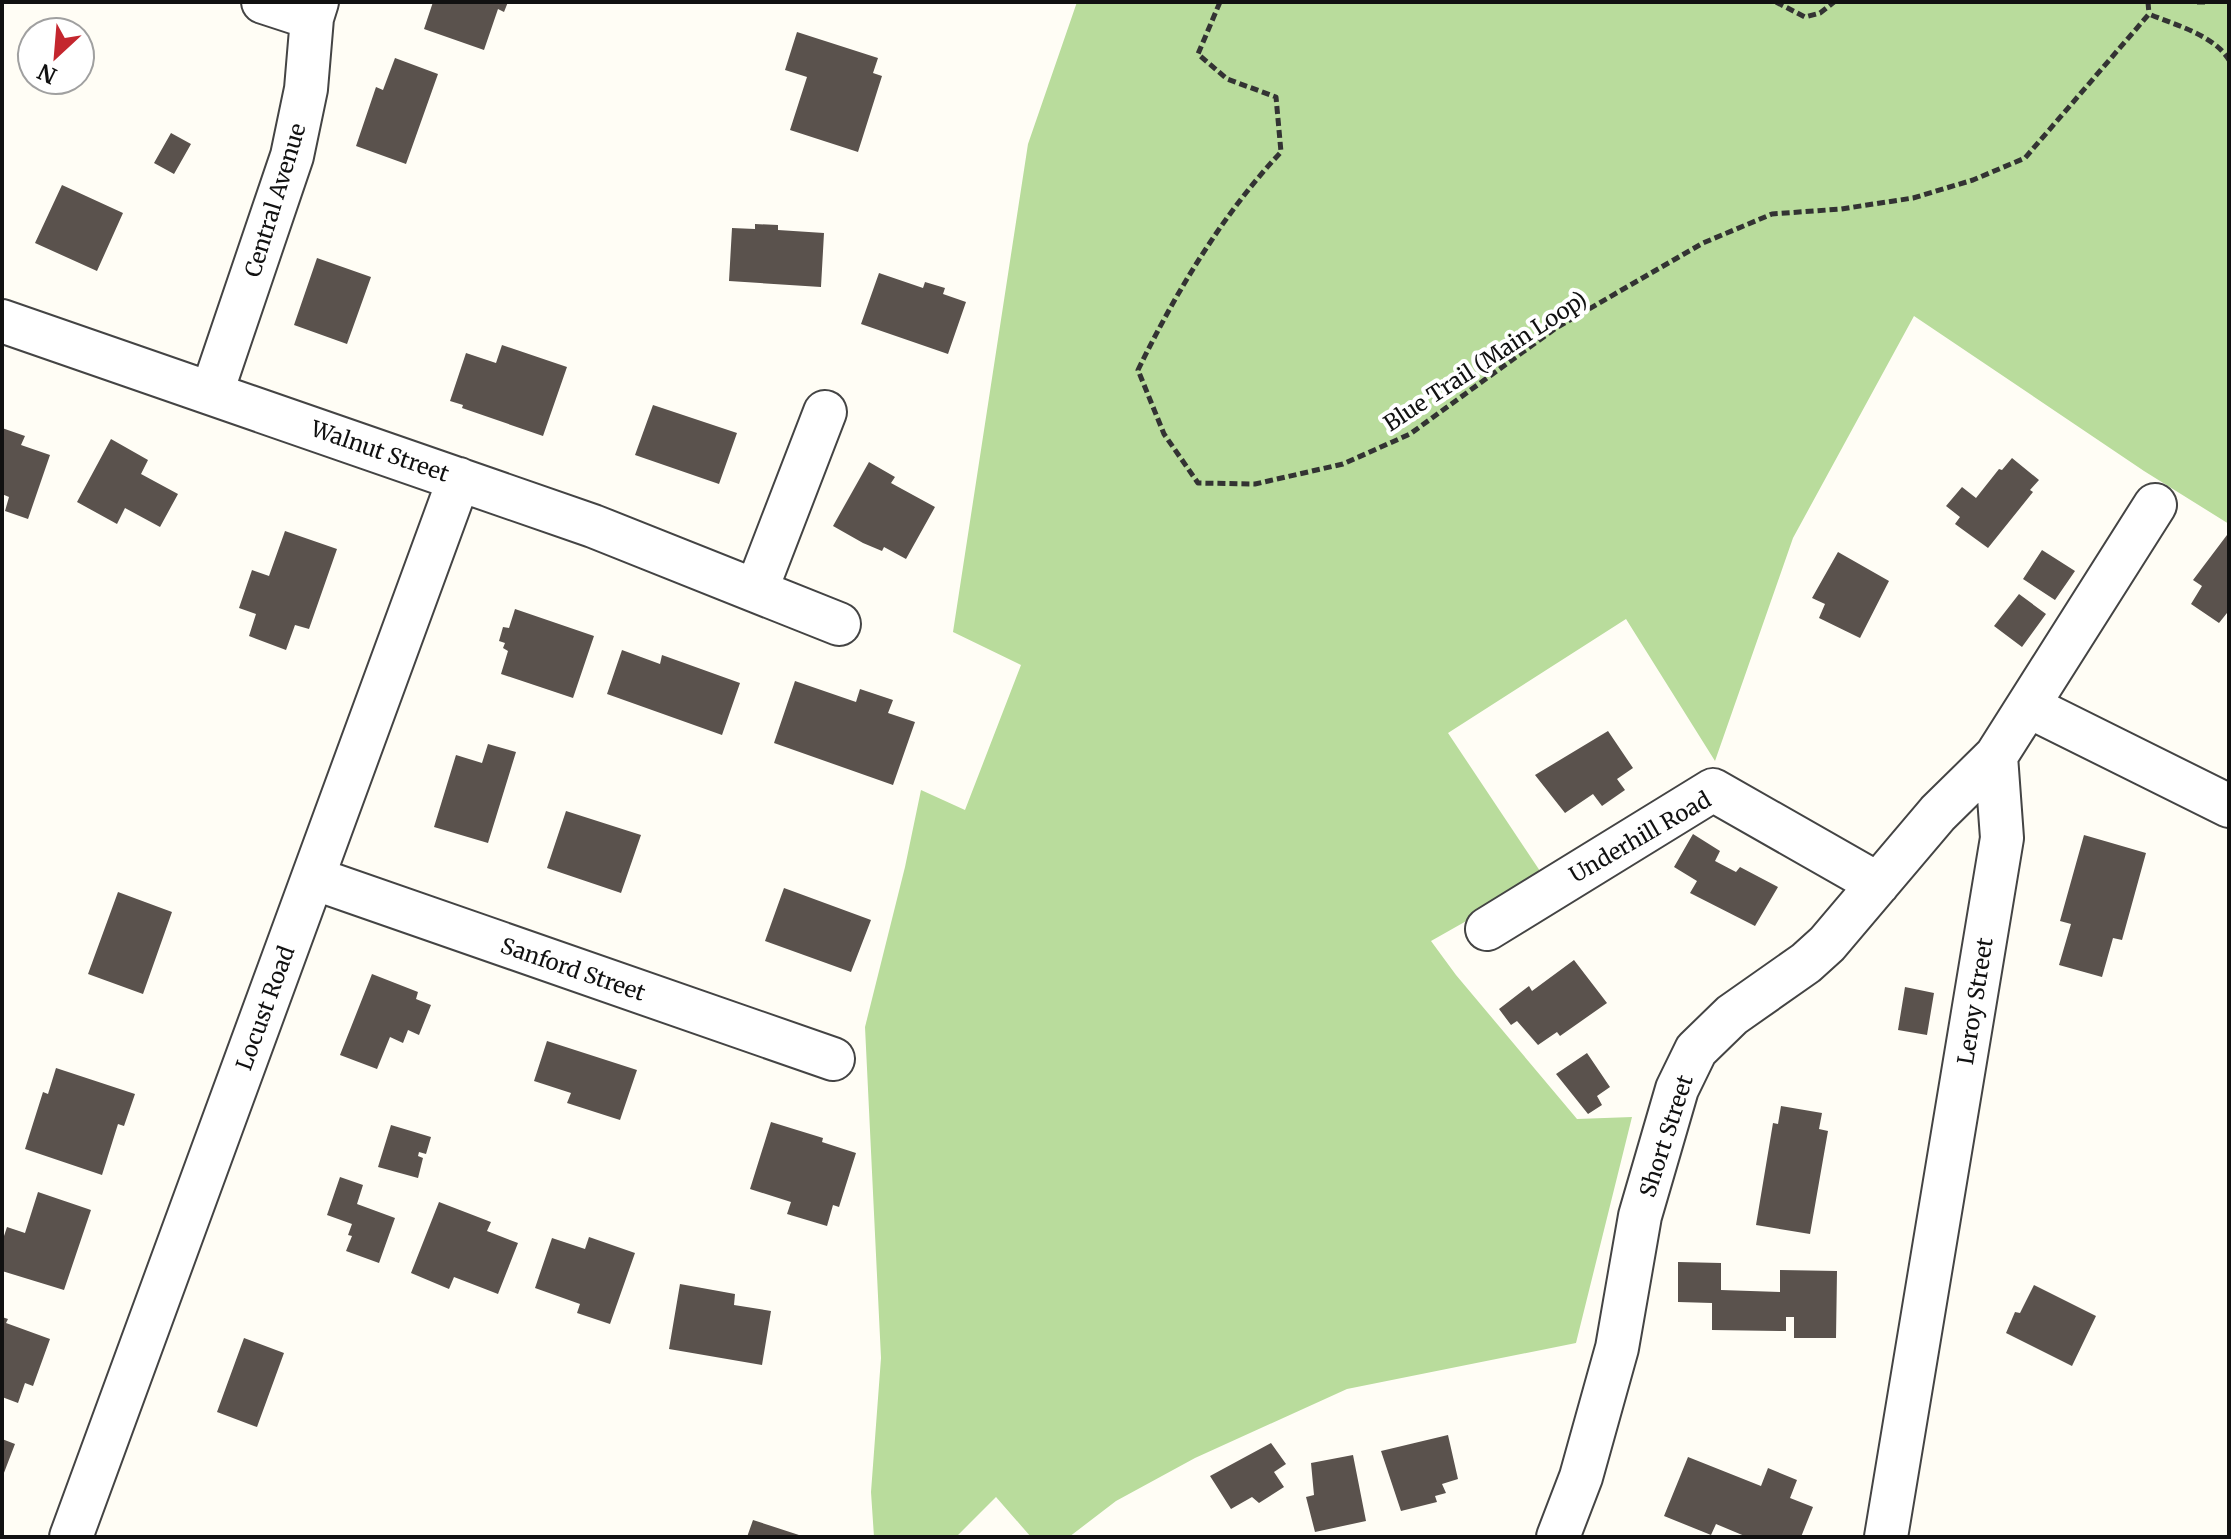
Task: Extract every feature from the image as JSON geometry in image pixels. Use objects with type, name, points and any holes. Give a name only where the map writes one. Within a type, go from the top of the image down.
[{"type":"street","points":[[263,2],[314,10]]},
{"type":"street","name":"Central Avenue","points":[[212,392],[292,156],[306,89],[314,10]]},
{"type":"street","name":"Walnut Street","points":[[2,321],[593,526],[839,624]]},
{"type":"street","points":[[756,591],[825,412]]},
{"type":"street","name":"Locust Road","points":[[71,1537],[459,479]]},
{"type":"street","points":[[1996,756],[2155,505]]},
{"type":"street","points":[[2028,706],[2229,806]]},
{"type":"street","name":"Short Street","points":[[1558,1537],[1581,1477],[1617,1348],[1644,1202],[1677,1089],[1696,1050],[1732,1015],[1806,963],[1827,944],[1938,813],[1996,756]]},
{"type":"street","name":"Leroy Street","points":[[1886,1537],[2002,838],[1996,756]]},
{"type":"street","name":"Underhill Road","points":[[1487,929],[1713,790],[1878,884]]},
{"type":"street","name":"Sanford Street","points":[[313,878],[833,1059]]},
{"type":"path","name":"Blue Trail (Main Loop)","points":[[1220,2],[1198,54],[1227,79],[1276,97],[1281,152],[1247,188],[1161,323],[1138,370],[1164,434],[1198,483],[1255,484],[1343,464],[1410,434],[1556,328],[1703,243],[1772,214],[1841,209],[1913,198],[1973,180],[2025,158],[2149,14]]},
{"type":"path","points":[[1776,2],[1805,17],[1820,13],[1834,2]]},
{"type":"path","points":[[2148,2],[2149,14],[2223,49],[2229,60]]},
{"type":"path","points":[[2197,2],[2207,2]]},
{"type":"green space","points":[[1077,2],[2229,2],[2229,524],[2144,471],[1914,316],[1793,538],[1715,761],[1626,619],[1448,733],[1544,877],[1431,941],[1577,1119],[1632,1117],[1576,1343],[1347,1389],[1195,1458],[1116,1501],[1069,1537],[1031,1537],[996,1497],[956,1537],[874,1537],[871,1492],[881,1358],[865,1027],[921,790],[965,810],[1021,665],[953,632],[1028,144]]},
{"type":"building","points":[[433,2],[508,2],[504,12],[498,9],[484,50],[424,29]]},
{"type":"building","points":[[797,32],[878,58],[873,73],[882,76],[858,152],[790,130],[807,77],[785,70]]},
{"type":"building","points":[[395,58],[438,74],[406,164],[356,146],[376,87],[383,90]]},
{"type":"building","points":[[171,133],[191,144],[174,174],[154,163]]},
{"type":"building","points":[[62,185],[123,213],[97,271],[35,243]]},
{"type":"building","points":[[755,224],[778,225],[778,230],[824,233],[821,287],[729,281],[732,228],[755,229]]},
{"type":"building","points":[[317,258],[371,277],[347,344],[294,325]]},
{"type":"building","points":[[879,273],[923,288],[925,282],[945,288],[943,294],[966,302],[948,354],[861,324]]},
{"type":"building","points":[[502,345],[567,367],[543,436],[450,401],[466,353],[496,363]]},
{"type":"building","points":[[653,405],[737,433],[719,484],[635,455]]},
{"type":"building","points":[[2,428],[25,436],[21,445],[50,455],[28,519],[5,511],[9,497],[2,494]]},
{"type":"building","points":[[111,439],[148,460],[141,474],[178,494],[160,527],[125,508],[117,524],[77,502]]},
{"type":"building","points":[[2012,458],[2039,480],[1988,548],[1955,524],[1960,517],[1946,506],[1962,487],[1976,498]]},
{"type":"building","points":[[869,462],[895,477],[891,483],[935,507],[906,559],[884,547],[882,551],[863,543],[833,526]]},
{"type":"building","points":[[285,531],[337,549],[309,629],[295,625],[286,650],[249,636],[256,614],[239,608],[252,570],[269,576]]},
{"type":"building","points":[[2227,535],[2229,615],[2227,613],[2219,623],[2191,604],[2202,586],[2193,580]]},
{"type":"building","points":[[2042,550],[2075,571],[2055,600],[2023,579]]},
{"type":"building","points":[[1838,552],[1889,581],[1860,638],[1819,618],[1825,604],[1812,598]]},
{"type":"building","points":[[2019,594],[2046,614],[2022,647],[1994,626]]},
{"type":"building","points":[[515,609],[594,636],[573,698],[501,674],[508,651],[503,648],[505,643],[499,641],[503,627],[509,628]]},
{"type":"building","points":[[622,650],[660,664],[662,655],[740,683],[722,735],[607,694]]},
{"type":"building","points":[[795,681],[856,702],[860,689],[893,700],[888,713],[915,722],[893,785],[774,743]]},
{"type":"building","points":[[1608,731],[1633,768],[1617,779],[1625,790],[1602,806],[1593,794],[1565,813],[1535,775]]},
{"type":"building","points":[[488,744],[516,752],[488,843],[434,827],[456,755],[482,763]]},
{"type":"building","points":[[566,811],[641,835],[621,893],[547,868]]},
{"type":"building","points":[[1693,834],[1720,851],[1715,861],[1736,872],[1740,867],[1778,887],[1755,926],[1690,893],[1697,881],[1674,867]]},
{"type":"building","points":[[2084,835],[2146,853],[2122,940],[2113,938],[2102,977],[2059,965],[2071,924],[2060,921]]},
{"type":"building","points":[[784,888],[871,920],[851,972],[765,941]]},
{"type":"building","points":[[118,892],[172,912],[143,994],[88,974]]},
{"type":"building","points":[[1574,960],[1607,1003],[1560,1036],[1557,1032],[1538,1045],[1517,1021],[1511,1025],[1499,1009],[1529,986],[1532,991]]},
{"type":"building","points":[[372,974],[418,992],[416,999],[431,1005],[419,1035],[408,1030],[403,1043],[390,1037],[377,1069],[340,1055]]},
{"type":"building","points":[[1905,987],[1934,993],[1927,1035],[1898,1030]]},
{"type":"building","points":[[547,1041],[637,1070],[620,1120],[567,1103],[571,1093],[534,1081]]},
{"type":"building","points":[[1587,1053],[1610,1087],[1597,1096],[1602,1105],[1588,1114],[1556,1074]]},
{"type":"building","points":[[56,1068],[135,1094],[124,1126],[118,1124],[102,1175],[25,1149],[43,1092],[48,1094]]},
{"type":"building","points":[[1781,1106],[1822,1113],[1819,1129],[1828,1131],[1810,1234],[1756,1225],[1773,1123],[1778,1124]]},
{"type":"building","points":[[771,1122],[823,1138],[822,1142],[856,1153],[839,1207],[833,1205],[827,1226],[787,1214],[791,1202],[750,1189]]},
{"type":"building","points":[[391,1125],[431,1137],[426,1154],[419,1152],[418,1156],[423,1158],[418,1178],[378,1167]]},
{"type":"building","points":[[340,1177],[363,1185],[357,1204],[395,1218],[379,1263],[346,1251],[352,1236],[348,1235],[352,1224],[327,1215]]},
{"type":"building","points":[[38,1192],[91,1210],[64,1290],[2,1271],[2,1242],[7,1227],[25,1233]]},
{"type":"building","points":[[439,1202],[491,1222],[487,1231],[518,1243],[498,1294],[454,1277],[449,1289],[411,1273]]},
{"type":"building","points":[[589,1237],[635,1253],[610,1324],[577,1313],[580,1304],[535,1288],[552,1238],[585,1249]]},
{"type":"building","points":[[1678,1262],[1721,1263],[1721,1290],[1780,1292],[1780,1270],[1837,1271],[1836,1338],[1794,1338],[1794,1317],[1786,1317],[1786,1331],[1712,1330],[1712,1303],[1678,1302]]},
{"type":"building","points":[[680,1284],[735,1294],[734,1305],[771,1311],[762,1365],[669,1349]]},
{"type":"building","points":[[2034,1285],[2096,1316],[2072,1366],[2006,1333],[2015,1312],[2020,1313]]},
{"type":"building","points":[[2,1317],[8,1319],[6,1323],[50,1339],[33,1386],[25,1383],[18,1403],[2,1397]]},
{"type":"building","points":[[244,1338],[284,1353],[257,1427],[217,1412]]},
{"type":"building","points":[[1448,1435],[1458,1479],[1442,1484],[1446,1493],[1435,1496],[1437,1502],[1401,1511],[1381,1451]]},
{"type":"building","points":[[2,1439],[15,1444],[2,1478]]},
{"type":"building","points":[[1271,1443],[1286,1464],[1274,1472],[1284,1487],[1259,1503],[1252,1497],[1231,1509],[1210,1476]]},
{"type":"building","points":[[1353,1455],[1366,1521],[1315,1532],[1306,1497],[1314,1495],[1311,1463]]},
{"type":"building","points":[[1688,1457],[1761,1486],[1768,1468],[1797,1480],[1790,1498],[1813,1507],[1801,1537],[1747,1537],[1716,1524],[1711,1535],[1664,1516]]},
{"type":"building","points":[[753,1520],[802,1536],[802,1537],[747,1537]]}]
